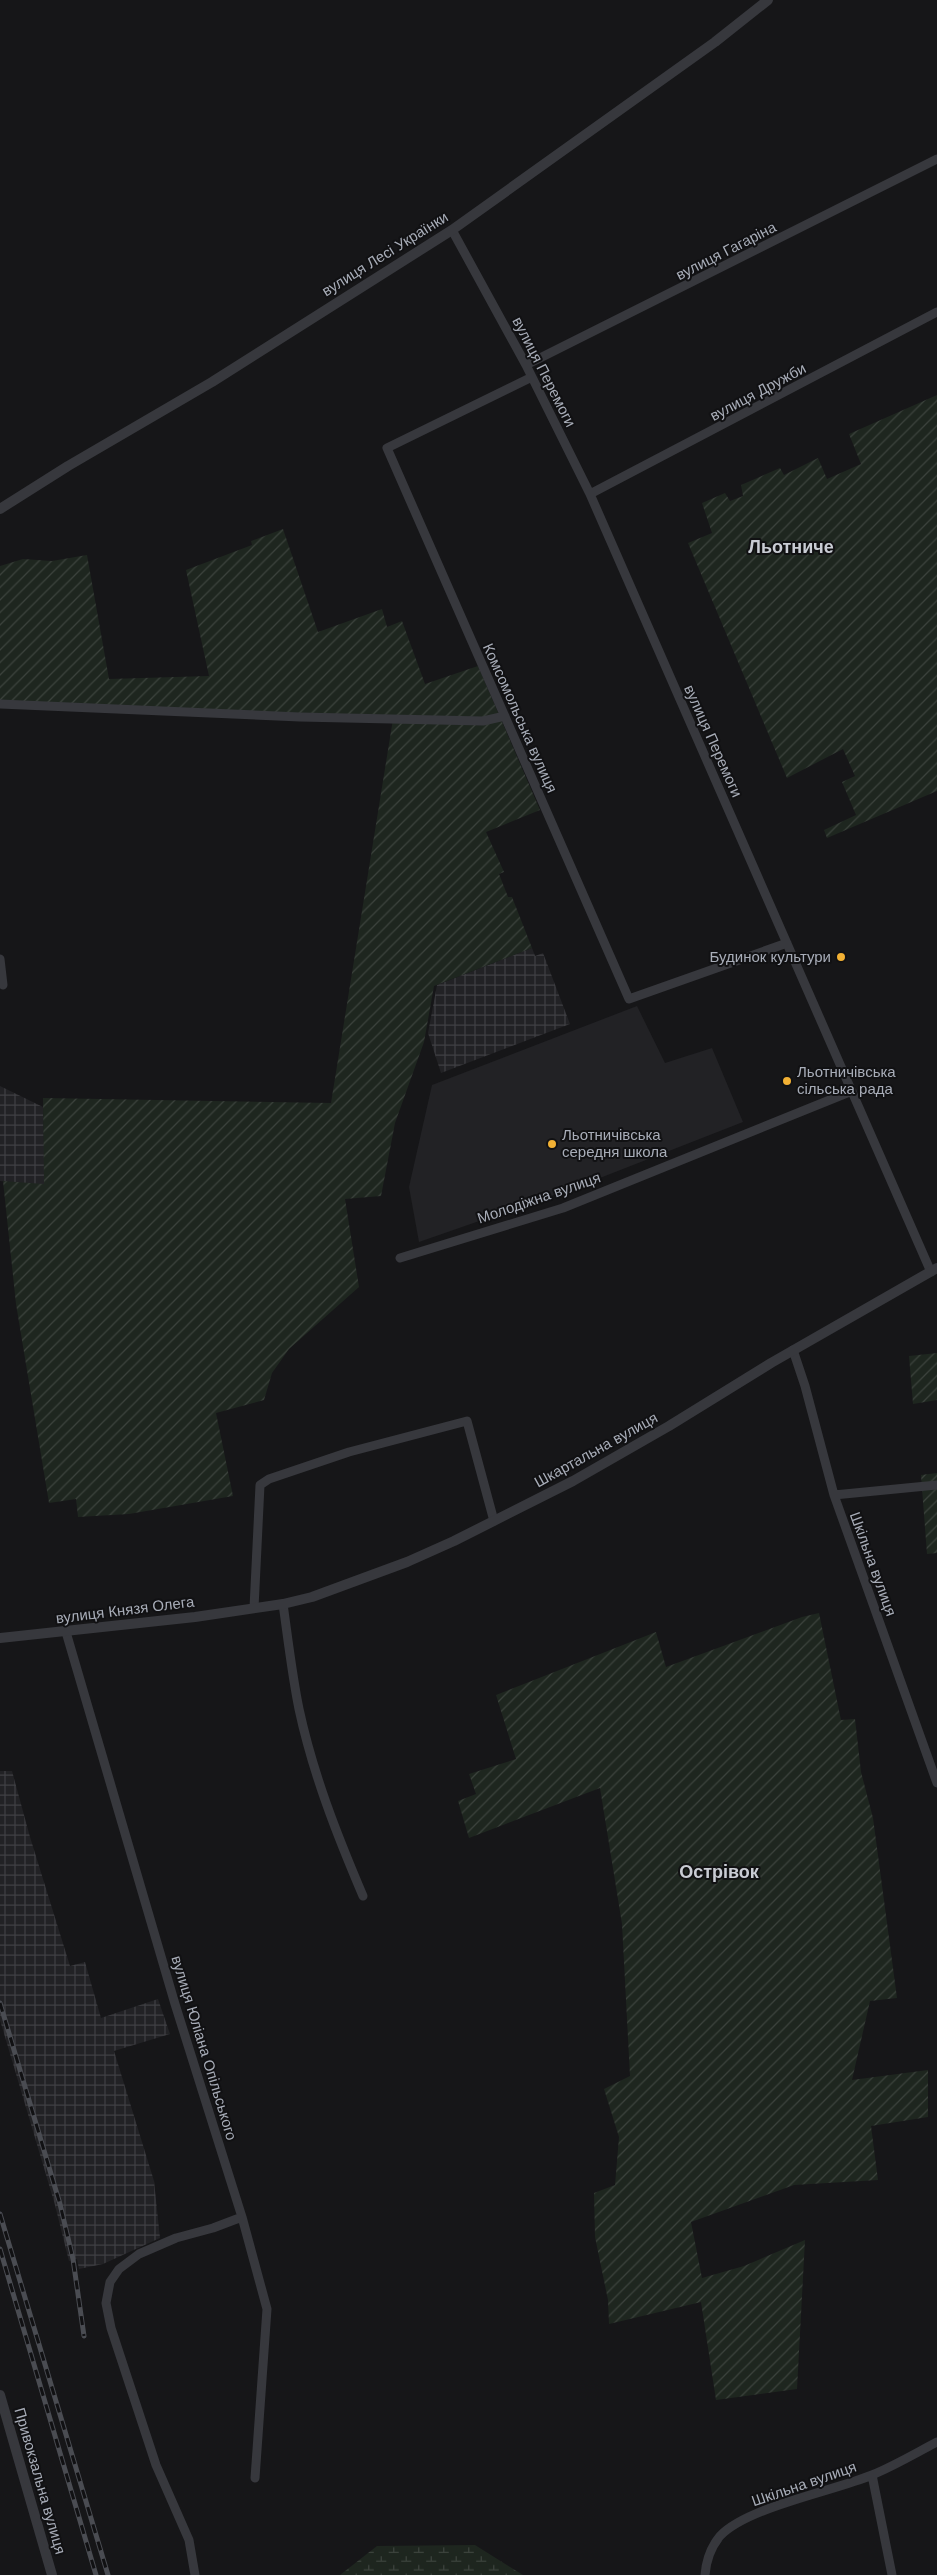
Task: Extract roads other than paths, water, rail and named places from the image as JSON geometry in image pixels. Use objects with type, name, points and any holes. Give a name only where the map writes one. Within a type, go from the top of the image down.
[{"type":"street","name":"вулиця Лесі Українки","points":[[0,509],[68,466],[212,382],[452,230],[715,42],[768,0]]},
{"type":"street","name":"вулиця Гагаріна","points":[[526,365],[937,159]]},
{"type":"street","name":"вулиця Перемоги","points":[[452,230],[526,365],[590,494],[852,1092],[934,1270]]},
{"type":"street","name":"вулиця Дружби","points":[[590,494],[937,312]]},
{"type":"street","name":"Комсомольська вулиця","points":[[532,378],[386,448],[629,999],[787,944]]},
{"type":"street","points":[[0,704],[300,717],[483,721],[505,716]]},
{"type":"street","points":[[0,959],[3,985]]},
{"type":"street","name":"Молодіжна вулиця","points":[[400,1258],[563,1208],[852,1092]]},
{"type":"street","name":"Шкартальна вулиця","points":[[254,1608],[312,1597],[407,1562],[494,1521],[573,1481],[661,1431],[793,1350],[934,1270]]},
{"type":"street","name":"Шкільна вулиця","points":[[793,1350],[805,1386],[834,1495],[937,1783]]},
{"type":"street","points":[[254,1608],[260,1485],[269,1478],[350,1452],[467,1421],[489,1509],[494,1521]]},
{"type":"street","points":[[834,1495],[937,1485]]},
{"type":"street","points":[[283,1604],[299,1708],[307,1742],[333,1823],[363,1896]]},
{"type":"street","name":"вулиця Князя Олега","points":[[0,1638],[66,1632],[254,1608]]},
{"type":"street","name":"вулиця Юліана Опільського","points":[[66,1632],[174,2004],[242,2217],[267,2309],[255,2478]]},
{"type":"street","points":[[195,2575],[189,2540],[156,2465],[111,2328],[106,2303],[110,2282],[119,2269],[139,2254],[176,2238],[213,2228],[242,2217]]},
{"type":"street","name":"Привокзальна вулиця","points":[[0,2395],[52,2575]]},
{"type":"street","name":"Шкільна вулиця","points":[[705,2575],[710,2552],[720,2536],[739,2522],[799,2499],[872,2475],[937,2442]]},
{"type":"street","points":[[872,2475],[892,2575]]},
{"type":"railway","points":[[0,2003],[60,2204],[73,2259],[84,2336]]},
{"type":"railway","points":[[0,2214],[108,2575]]},
{"type":"railway","points":[[0,2249],[96,2575]]},
{"type":"place","name":"Будинок культури","points":[[841,957]]},
{"type":"place","name":"Льотничівська сільська рада","points":[[787,1081]]},
{"type":"place","name":"Льотничівська середня школа","points":[[552,1144]]},
{"type":"district","name":"Льотниче","points":[[791,547]]},
{"type":"district","name":"Острівок","points":[[719,1872]]}]
